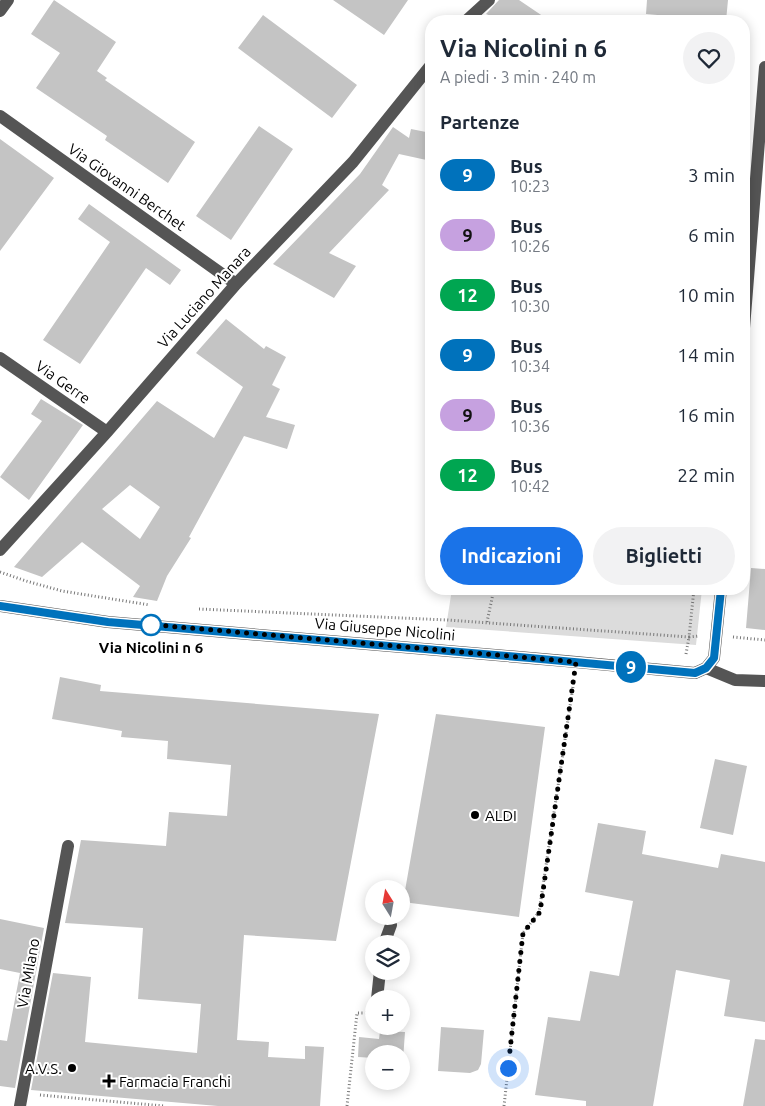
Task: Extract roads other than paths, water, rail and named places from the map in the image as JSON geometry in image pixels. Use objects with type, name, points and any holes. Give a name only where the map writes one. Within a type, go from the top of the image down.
[{"type":"street","points":[[0,11],[8,0]]},
{"type":"street","points":[[475,15],[489,0]]},
{"type":"street","points":[[750,253],[765,67]]},
{"type":"street","name":"Via Luciano Manara","points":[[0,550],[107,432],[236,284],[353,162],[425,72]]},
{"type":"street","name":"Via Giovanni Berchet","points":[[0,116],[236,284]]},
{"type":"street","name":"Via Gerre","points":[[0,358],[107,432]]},
{"type":"street","points":[[720,595],[714,658],[706,668],[735,680],[765,681]]},
{"type":"street","name":"Via Giuseppe Nicolini","points":[[0,606],[108,622],[695,673],[706,668]]},
{"type":"street","name":"Via Milano","points":[[21,1100],[68,846]]},
{"type":"street","points":[[387,935],[391,925]]},
{"type":"place","name":"Via Nicolini n 6","points":[[151,625]]},
{"type":"place","name":"ALDI","points":[[475,815]]},
{"type":"place","name":"A.V.S.","points":[[72,1068]]},
{"type":"place","name":"Farmacia Franchi","points":[[109,1081]]}]
